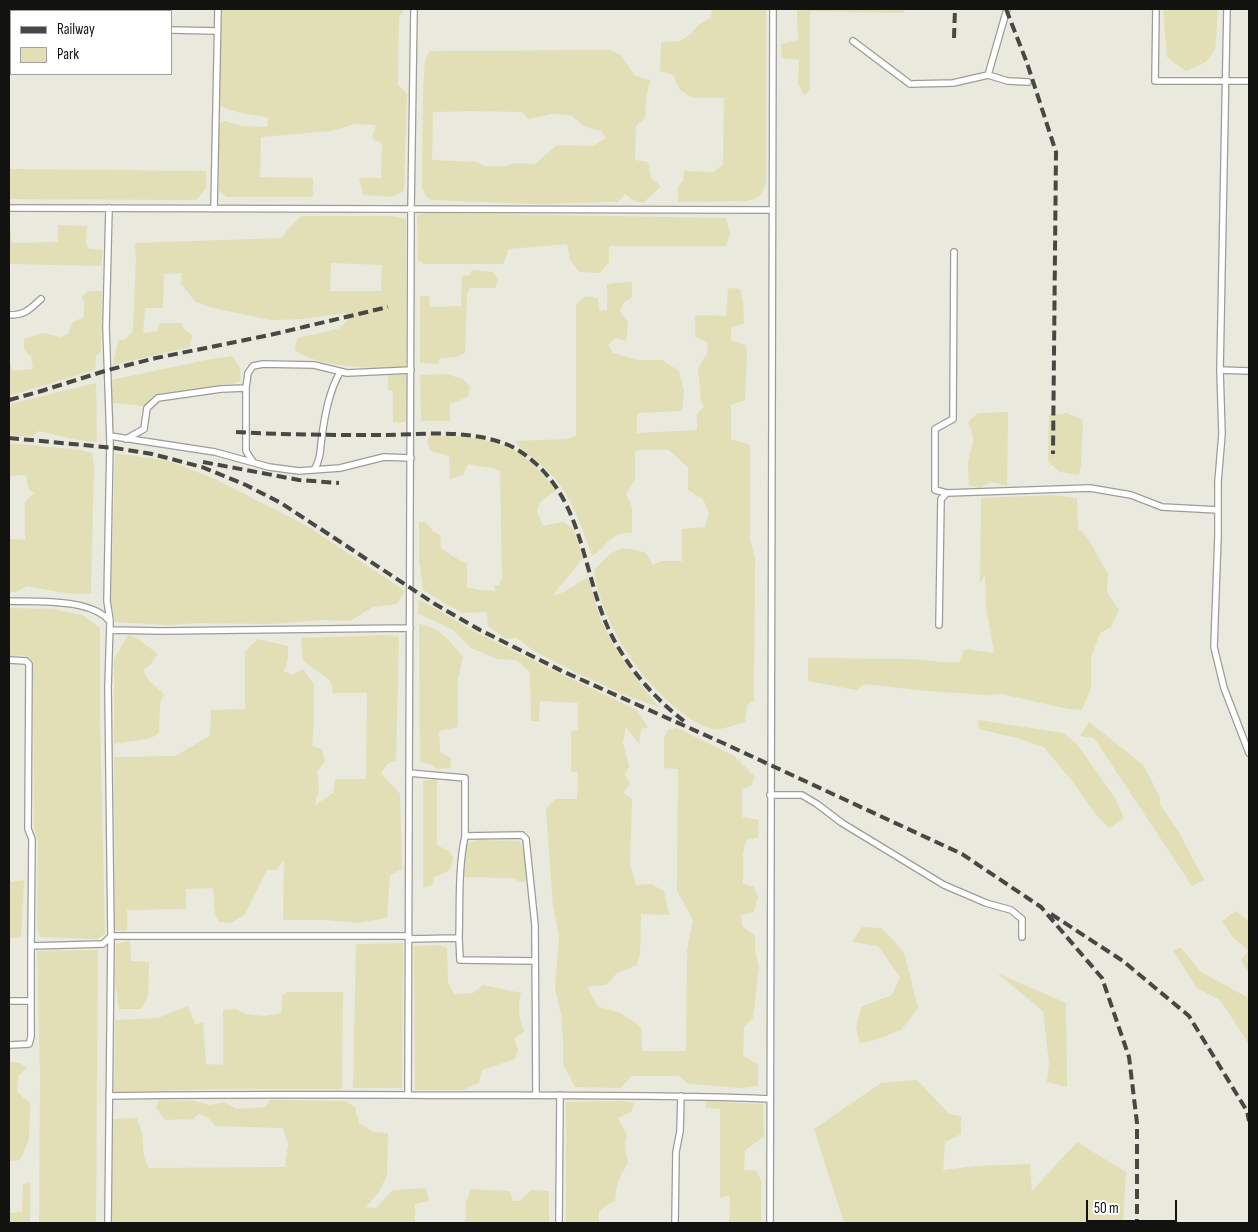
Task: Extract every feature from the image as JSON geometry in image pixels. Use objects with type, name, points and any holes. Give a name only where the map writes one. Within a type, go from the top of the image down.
[{"type":"lane","points":[[214,209],[218,9]]},
{"type":"lane","points":[[408,1096],[411,210],[414,9]]},
{"type":"lane","points":[[770,1223],[773,9]]},
{"type":"lane","points":[[988,75],[1008,9]]},
{"type":"lane","points":[[1156,9],[1155,81],[1249,80]]},
{"type":"lane","points":[[1227,9],[1220,370],[1222,434],[1218,482],[1214,647],[1224,688],[1249,753]]},
{"type":"lane","points":[[172,30],[217,31]]},
{"type":"lane","points":[[854,41],[910,84],[953,83],[988,75],[1008,81],[1028,82]]},
{"type":"lane","points":[[9,208],[772,210]]},
{"type":"lane","points":[[108,1223],[111,936],[108,688],[110,622],[106,600],[110,436],[106,327],[109,208]]},
{"type":"lane","points":[[954,252],[953,419],[935,429],[935,490],[947,493],[1090,488],[1131,495],[1162,507],[1218,510]]},
{"type":"lane","points":[[9,315],[20,315],[41,300]]},
{"type":"lane","points":[[253,462],[246,451],[246,388],[248,373],[253,366],[263,364],[314,365],[340,372],[411,370]]},
{"type":"lane","points":[[1220,370],[1249,371]]},
{"type":"lane","points":[[314,470],[320,460],[322,435],[331,388],[340,372]]},
{"type":"lane","points":[[126,439],[144,429],[147,408],[158,398],[221,389],[246,388]]},
{"type":"lane","points":[[110,436],[215,452],[270,467],[299,471],[340,468],[384,457],[411,458]]},
{"type":"lane","points":[[939,625],[941,500],[947,493]]},
{"type":"lane","points":[[9,601],[82,606],[104,614],[110,622]]},
{"type":"lane","points":[[110,630],[410,628]]},
{"type":"lane","points":[[9,660],[26,660],[29,664],[28,829],[32,839],[31,1037],[29,1044],[9,1045]]},
{"type":"lane","points":[[409,773],[465,778],[465,836],[460,879],[460,960],[535,961]]},
{"type":"lane","points":[[770,795],[802,795],[842,823],[944,884],[986,903],[1011,910],[1022,919],[1022,937]]},
{"type":"lane","points":[[465,836],[522,835],[526,839],[535,925],[536,1095]]},
{"type":"lane","points":[[31,946],[103,944],[111,936],[459,938]]},
{"type":"lane","points":[[9,1001],[31,1000]]},
{"type":"lane","points":[[109,1096],[213,1094],[560,1095],[770,1099]]},
{"type":"lane","points":[[559,1223],[560,1095]]},
{"type":"lane","points":[[675,1223],[676,1152],[680,1132],[681,1096]]},
{"type":"shaded area","points":[[9,9],[809,9],[904,12],[904,9],[1249,9],[1249,1223],[9,1223]]},
{"type":"green space","points":[[221,9],[404,9],[399,18],[398,85],[407,94],[404,191],[391,197],[363,195],[359,178],[381,178],[382,144],[372,138],[376,125],[355,124],[330,131],[261,137],[260,177],[313,178],[313,197],[227,197],[219,191],[219,125],[224,121],[242,126],[267,127],[268,117],[238,112],[220,106]]},
{"type":"green space","points":[[712,9],[766,9],[766,183],[763,191],[757,198],[746,201],[678,202],[678,186],[683,181],[684,171],[714,172],[723,164],[724,98],[693,98],[680,90],[673,75],[660,71],[661,42],[680,41],[691,34],[698,25],[711,18]]},
{"type":"green space","points":[[797,9],[904,9],[904,13],[810,11],[810,90],[804,95],[798,84],[799,60],[782,58],[781,44],[798,40]]},
{"type":"green space","points":[[1163,9],[1218,9],[1215,49],[1206,62],[1186,71],[1167,57]]},
{"type":"green space","points":[[609,50],[621,55],[635,76],[650,80],[645,118],[636,126],[635,160],[648,162],[651,178],[661,186],[643,203],[634,201],[625,194],[618,202],[536,204],[431,200],[426,196],[422,188],[423,89],[425,61],[429,51]],"holes":[[[433,112],[522,112],[529,119],[551,114],[571,115],[585,127],[601,131],[606,138],[593,146],[557,145],[535,164],[515,163],[506,166],[484,166],[477,162],[432,160]]]},
{"type":"green space","points":[[9,169],[206,171],[206,188],[196,200],[9,199]]},
{"type":"green space","points":[[427,213],[726,218],[730,234],[726,246],[609,246],[609,262],[600,273],[580,272],[570,260],[567,244],[509,249],[503,264],[424,264],[418,260],[417,215]]},
{"type":"green space","points":[[301,216],[392,216],[406,219],[406,421],[400,423],[393,422],[393,391],[388,390],[388,368],[327,363],[304,356],[295,350],[297,338],[338,329],[347,321],[346,313],[301,319],[270,320],[213,308],[196,302],[181,284],[182,273],[164,274],[163,308],[145,308],[143,333],[158,331],[160,323],[181,323],[184,329],[192,335],[190,347],[113,365],[118,340],[126,339],[133,331],[135,243],[282,238]],"holes":[[[331,263],[382,265],[381,291],[330,291]]]},
{"type":"green space","points":[[58,225],[87,226],[86,243],[89,249],[103,250],[101,266],[9,264],[9,228],[12,243],[58,242]]},
{"type":"green space","points":[[472,270],[493,272],[498,280],[495,288],[470,288],[467,294],[465,353],[457,357],[440,358],[438,364],[420,363],[420,296],[429,296],[430,307],[461,306],[462,276],[470,275]]},
{"type":"green space","points":[[632,282],[632,297],[624,302],[620,311],[628,323],[626,341],[615,338],[608,345],[613,353],[638,360],[662,360],[679,371],[684,391],[682,411],[637,413],[637,433],[697,430],[697,414],[704,407],[701,401],[698,368],[707,354],[708,343],[695,337],[695,315],[726,316],[728,288],[740,289],[743,301],[744,323],[731,328],[731,340],[746,345],[745,400],[731,405],[731,439],[750,445],[750,540],[755,557],[754,701],[747,705],[745,722],[723,728],[712,729],[691,719],[655,689],[640,671],[615,632],[605,611],[598,591],[594,570],[612,553],[622,549],[646,553],[653,565],[661,561],[682,561],[682,529],[705,527],[709,513],[703,499],[688,490],[688,467],[669,450],[638,450],[635,453],[635,480],[626,494],[632,507],[632,533],[615,536],[592,556],[584,533],[563,489],[547,470],[515,441],[566,439],[576,436],[576,304],[586,296],[598,298],[599,311],[607,310],[607,285]]},
{"type":"green space","points":[[88,291],[102,291],[101,352],[96,356],[95,370],[9,396],[9,362],[13,371],[33,369],[31,356],[24,350],[24,339],[43,333],[61,337],[68,334],[73,322],[84,317],[82,297]]},
{"type":"green space","points":[[232,356],[240,368],[241,380],[237,382],[211,388],[160,393],[144,406],[112,403],[111,380]]},
{"type":"green space","points":[[446,374],[463,379],[470,387],[468,397],[450,404],[450,421],[421,421],[420,375]]},
{"type":"green space","points":[[96,383],[97,442],[78,440],[39,431],[31,437],[9,435],[9,404]]},
{"type":"green space","points":[[1008,412],[1007,486],[992,482],[979,488],[969,485],[968,465],[973,440],[968,422],[978,413]]},
{"type":"green space","points":[[1067,413],[1083,420],[1079,475],[1060,472],[1048,462],[1049,415]]},
{"type":"green space","points":[[429,436],[472,438],[504,446],[525,457],[552,485],[556,490],[540,502],[537,511],[543,526],[563,522],[573,528],[583,558],[553,595],[564,592],[588,577],[600,617],[620,656],[659,707],[627,696],[575,672],[534,651],[517,638],[506,639],[488,626],[487,612],[462,613],[423,590],[419,559],[419,522],[426,522],[433,531],[440,535],[441,548],[460,561],[467,563],[467,587],[495,591],[494,585],[499,585],[502,577],[500,471],[468,464],[463,475],[450,479],[449,456],[431,451],[427,443]]},
{"type":"green space","points":[[9,443],[80,450],[92,453],[94,466],[91,593],[51,591],[28,586],[15,592],[9,592],[9,539],[25,540],[25,502],[34,493],[28,488],[26,475],[9,476]]},
{"type":"green space","points":[[115,453],[169,461],[215,479],[307,526],[405,591],[397,604],[373,607],[350,621],[321,620],[272,624],[198,623],[169,625],[115,622],[111,600]]},
{"type":"green space","points":[[1054,495],[1077,498],[1078,528],[1087,537],[1108,574],[1107,592],[1119,610],[1111,627],[1100,633],[1091,658],[1091,688],[1082,710],[1068,709],[1002,694],[988,695],[928,691],[864,684],[856,690],[808,681],[808,658],[914,659],[959,662],[965,649],[994,653],[986,607],[985,575],[980,583],[981,498]]},
{"type":"green space","points":[[419,599],[472,630],[637,710],[648,727],[641,729],[639,744],[626,727],[623,743],[629,766],[625,774],[630,784],[623,793],[632,799],[630,864],[636,885],[651,884],[664,891],[669,915],[641,914],[640,955],[637,965],[617,973],[606,985],[587,987],[598,1007],[619,1012],[641,1027],[642,1051],[686,1051],[687,950],[693,920],[677,891],[678,769],[664,768],[664,738],[669,729],[677,728],[734,756],[755,777],[751,786],[742,789],[742,817],[759,820],[758,838],[746,840],[743,854],[743,884],[754,887],[758,896],[754,912],[741,915],[742,926],[755,936],[755,951],[759,967],[753,1018],[744,1027],[743,1056],[758,1064],[758,1086],[741,1088],[689,1084],[678,1076],[631,1076],[621,1088],[575,1087],[563,1064],[561,1015],[555,987],[559,936],[553,906],[546,809],[555,799],[577,799],[578,772],[571,772],[571,731],[578,730],[578,703],[540,701],[539,721],[531,721],[530,672],[517,660],[497,659],[471,648],[453,630],[418,613]]},
{"type":"green space","points":[[9,608],[53,609],[83,615],[100,628],[100,721],[105,934],[97,939],[40,937],[37,928],[38,842],[34,829],[33,664],[24,655],[9,656]]},
{"type":"green space","points":[[419,624],[439,632],[463,657],[458,679],[458,727],[439,731],[440,752],[451,758],[450,768],[437,769],[430,764],[420,762]]},
{"type":"green space","points":[[128,635],[138,639],[158,654],[149,666],[143,670],[148,680],[164,694],[160,704],[159,733],[151,738],[114,744],[114,659]]},
{"type":"green space","points":[[388,635],[399,637],[396,760],[387,764],[381,773],[400,794],[402,869],[390,875],[387,918],[356,923],[327,920],[283,920],[284,860],[276,870],[267,870],[245,914],[231,923],[219,922],[215,910],[213,888],[186,889],[186,909],[127,910],[127,931],[115,930],[114,757],[175,756],[210,736],[211,710],[245,709],[245,651],[258,639],[288,646],[288,659],[284,671],[292,675],[303,669],[314,684],[312,746],[322,749],[325,761],[317,771],[319,788],[315,805],[333,793],[335,779],[366,779],[367,693],[333,693],[330,680],[303,661],[301,638]]},
{"type":"green space","points":[[978,720],[1063,733],[1076,743],[1115,798],[1124,818],[1109,828],[1097,816],[1073,782],[1044,747],[979,729]]},
{"type":"green space","points":[[1089,722],[1143,765],[1160,797],[1160,805],[1178,831],[1204,880],[1192,886],[1094,738],[1080,736]]},
{"type":"green space","points":[[437,779],[437,845],[450,852],[453,858],[450,870],[433,878],[433,885],[423,887],[423,781]]},
{"type":"green space","points":[[477,840],[519,841],[527,862],[527,873],[524,883],[511,878],[464,877],[465,848],[468,843]]},
{"type":"green space","points":[[24,880],[21,937],[9,938],[9,882]]},
{"type":"green space","points":[[1236,911],[1249,922],[1249,973],[1241,960],[1248,951],[1232,936],[1222,921]]},
{"type":"green space","points":[[862,927],[881,928],[904,952],[918,1008],[901,1030],[875,1040],[860,1043],[856,1028],[861,1007],[892,995],[900,977],[878,946],[852,942]]},
{"type":"green space","points":[[130,940],[131,961],[149,962],[148,997],[141,1009],[119,1009],[115,982],[116,944]]},
{"type":"green space","points":[[403,943],[402,1088],[353,1088],[356,944]]},
{"type":"green space","points":[[438,945],[447,948],[448,983],[454,994],[473,993],[483,985],[521,993],[519,1012],[524,1031],[514,1039],[518,1050],[515,1059],[482,1070],[479,1083],[463,1090],[415,1090],[414,946]]},
{"type":"green space","points":[[1181,948],[1201,972],[1247,997],[1249,1001],[1249,1044],[1220,1000],[1197,988],[1173,950]]},
{"type":"green space","points":[[98,950],[96,1223],[39,1223],[40,1075],[37,951]]},
{"type":"green space","points":[[997,973],[1066,1003],[1067,1087],[1047,1082],[1049,1063],[1043,1011]]},
{"type":"green space","points":[[287,992],[343,992],[342,1089],[213,1089],[114,1092],[115,1020],[158,1018],[188,1006],[195,1024],[203,1023],[206,1064],[223,1065],[223,1010],[236,1009],[246,1014],[264,1016],[281,1013],[282,996]]},
{"type":"green space","points":[[9,1062],[20,1063],[27,1068],[18,1076],[17,1092],[30,1103],[29,1140],[20,1160],[9,1161]]},
{"type":"green space","points":[[917,1080],[949,1114],[961,1116],[961,1134],[945,1142],[943,1170],[975,1166],[1030,1164],[1032,1191],[1077,1142],[1126,1172],[1123,1223],[844,1223],[814,1129],[881,1083]]},
{"type":"green space","points":[[159,1100],[195,1101],[210,1105],[224,1102],[237,1109],[265,1107],[270,1100],[346,1101],[355,1107],[359,1123],[373,1132],[388,1133],[387,1175],[380,1190],[366,1207],[376,1208],[393,1190],[426,1188],[429,1201],[415,1204],[415,1223],[112,1223],[109,1119],[137,1118],[142,1133],[144,1156],[148,1168],[285,1167],[288,1144],[283,1128],[216,1126],[208,1118],[199,1114],[193,1119],[165,1120],[156,1108]]},
{"type":"green space","points":[[622,1101],[634,1103],[631,1112],[618,1118],[627,1135],[625,1148],[628,1163],[619,1180],[615,1200],[599,1211],[599,1223],[566,1223],[566,1102]]},
{"type":"green space","points":[[706,1101],[763,1104],[764,1137],[745,1150],[744,1170],[756,1171],[761,1180],[761,1223],[729,1223],[730,1195],[720,1198],[720,1109],[706,1108]]},
{"type":"green space","points":[[30,1183],[30,1223],[9,1223],[9,1213],[22,1212],[23,1184]]},
{"type":"green space","points":[[471,1189],[510,1191],[513,1201],[519,1201],[532,1190],[549,1191],[549,1223],[465,1223],[466,1202]]},
{"type":"railway","points":[[954,38],[955,9]]},
{"type":"railway","points":[[1006,9],[1027,63],[1056,152],[1053,454]]},
{"type":"railway","points":[[38,392],[108,370],[156,358],[270,335],[388,307]]},
{"type":"railway","points":[[9,400],[45,390]]},
{"type":"railway","points":[[236,432],[330,435],[458,434],[486,438],[505,444],[527,456],[552,481],[564,501],[582,546],[603,616],[620,650],[644,683],[684,721]]},
{"type":"railway","points":[[9,438],[115,448],[152,454],[202,467],[246,485],[281,503],[435,604],[480,630],[562,671],[723,743],[962,854],[1041,907],[1102,978],[1129,1057],[1137,1123],[1137,1223]]},
{"type":"railway","points":[[203,462],[299,480],[339,483]]},
{"type":"railway","points":[[1051,914],[1123,961],[1189,1016],[1247,1111],[1249,1121]]}]
